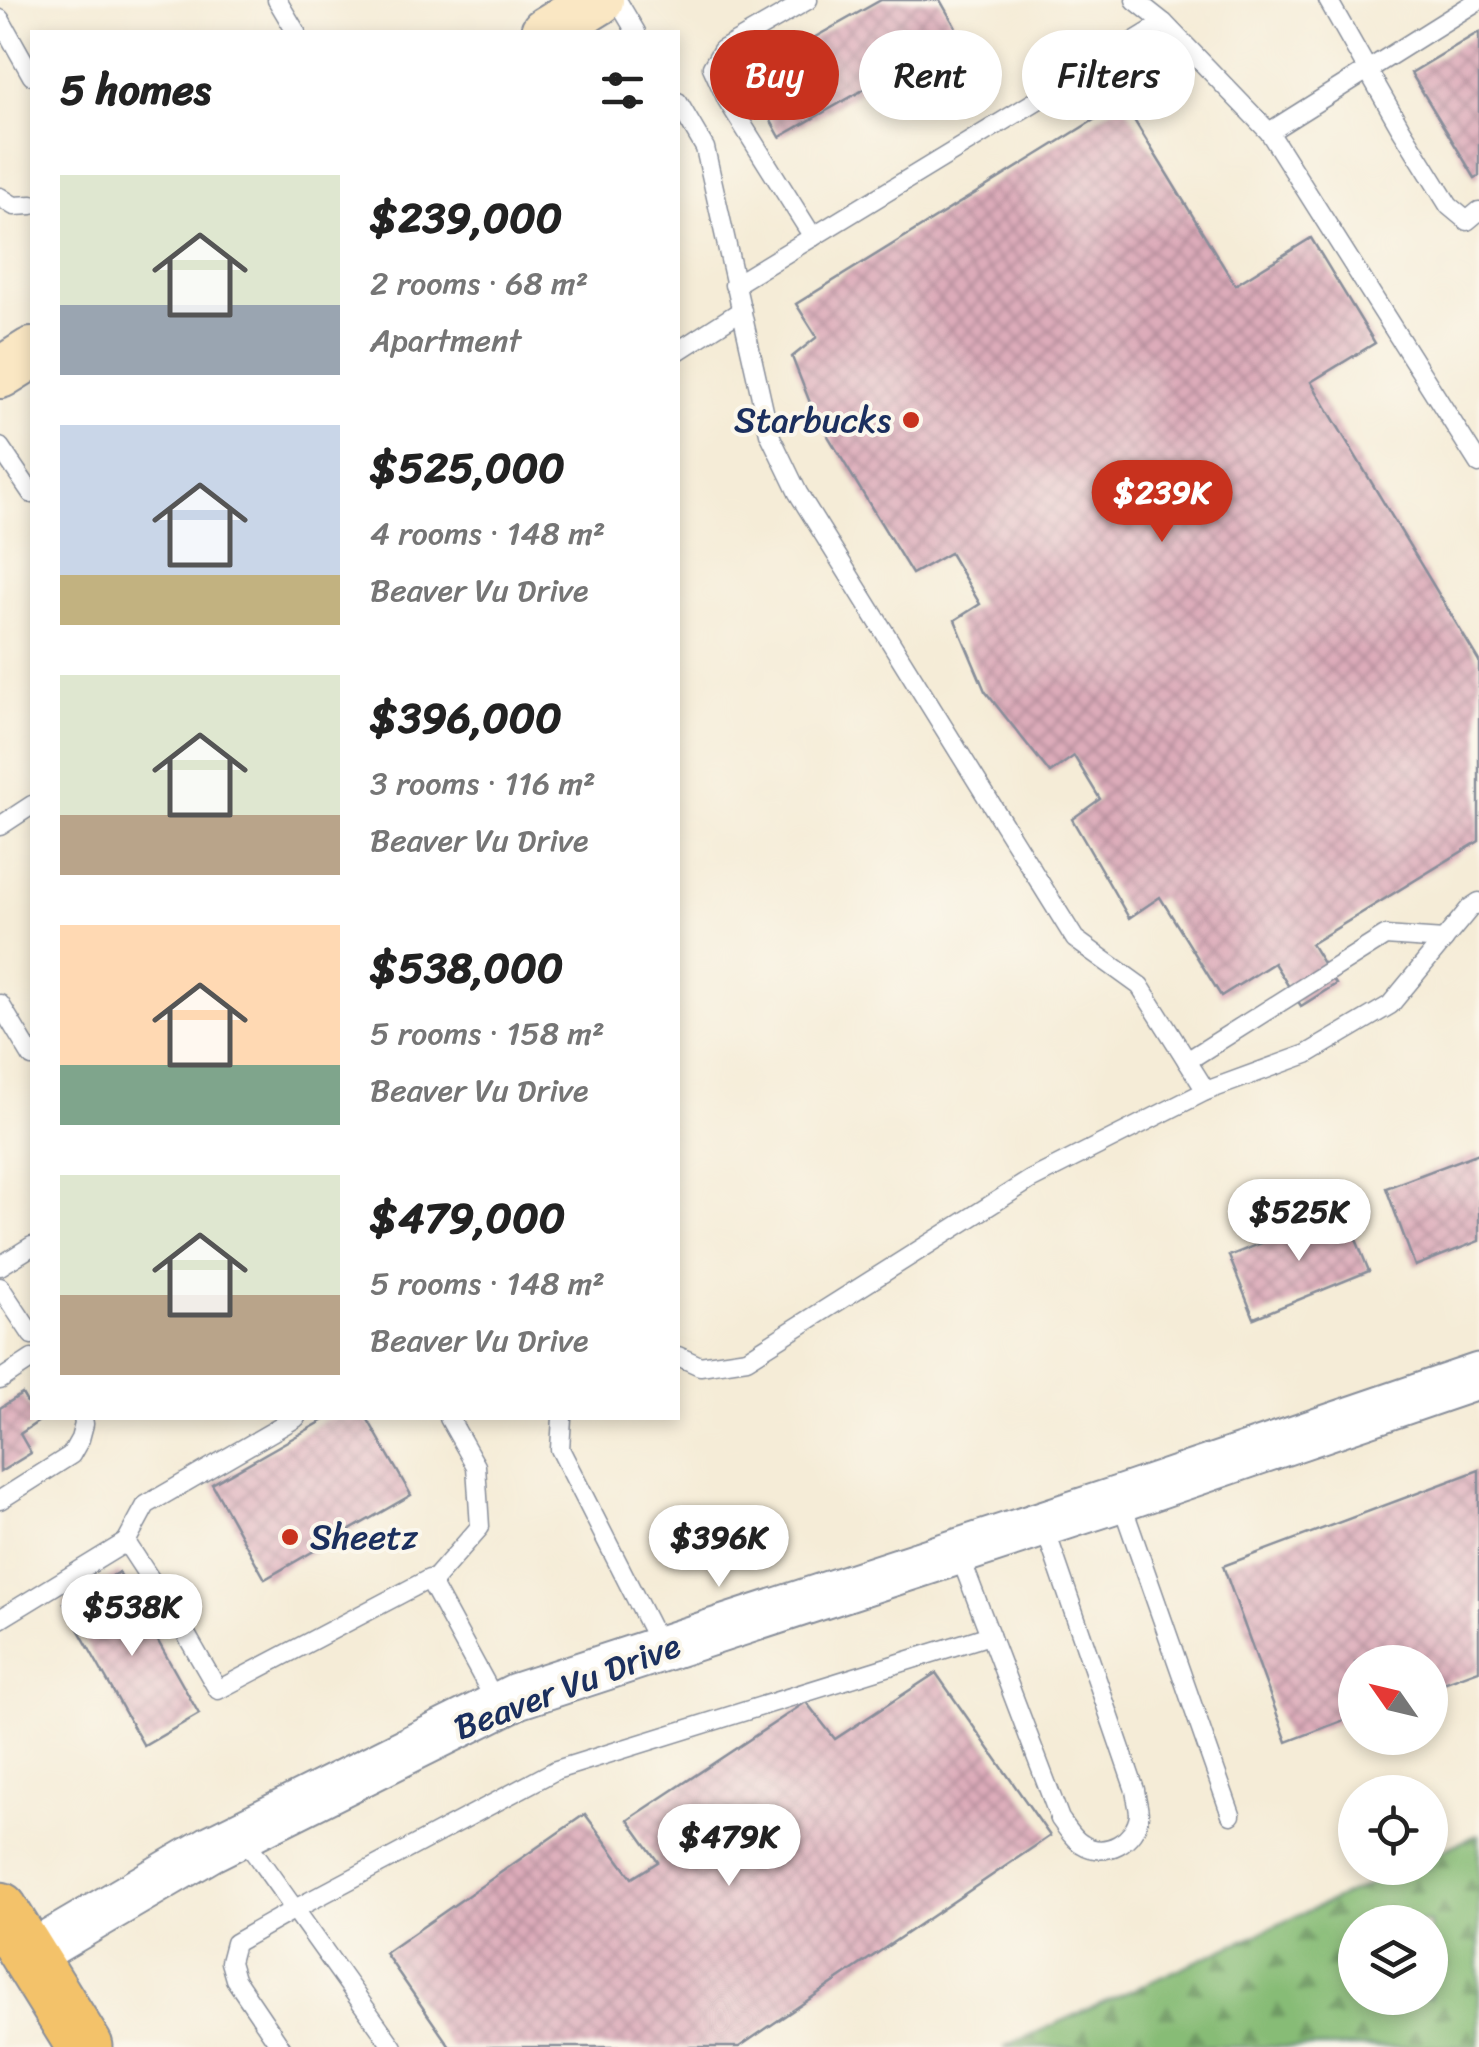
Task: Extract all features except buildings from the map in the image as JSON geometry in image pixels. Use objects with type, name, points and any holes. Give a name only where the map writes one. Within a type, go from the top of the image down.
[{"type":"main road","points":[[549,30],[598,0]]},
{"type":"main road","points":[[0,373],[30,354]]},
{"type":"main road","points":[[0,1910],[21,1961],[85,2047]]},
{"type":"street","name":"Beaver Vu Drive","points":[[21,1961],[210,1849],[497,1704],[1479,1376]]},
{"type":"lane","points":[[276,0],[295,30]]},
{"type":"lane","points":[[617,0],[635,30]]},
{"type":"lane","points":[[808,0],[722,50],[712,67],[727,100],[813,237]]},
{"type":"lane","points":[[1134,0],[1164,23],[1269,132],[1479,464]]},
{"type":"lane","points":[[1328,0],[1449,206],[1467,221],[1479,211]]},
{"type":"lane","points":[[1269,132],[1479,0]]},
{"type":"lane","points":[[0,19],[30,72]]},
{"type":"lane","points":[[734,285],[1164,23]]},
{"type":"lane","points":[[680,106],[704,148],[770,433],[798,493],[1075,940],[1140,986],[1206,1091]]},
{"type":"lane","points":[[0,197],[14,206],[30,205]]},
{"type":"lane","points":[[680,350],[742,310]]},
{"type":"lane","points":[[0,446],[30,491]]},
{"type":"lane","points":[[0,826],[30,805]]},
{"type":"lane","points":[[680,1357],[700,1366],[747,1359],[1030,1180],[1206,1091],[1307,1054],[1390,1005],[1479,902]]},
{"type":"lane","points":[[1186,1060],[1385,936],[1444,940]]},
{"type":"lane","points":[[0,1004],[30,1055]]},
{"type":"lane","points":[[0,1266],[30,1247]]},
{"type":"lane","points":[[0,1287],[30,1333]]},
{"type":"lane","points":[[0,1380],[30,1360]]},
{"type":"lane","points":[[0,1500],[71,1455],[80,1439],[83,1420]]},
{"type":"lane","points":[[0,1619],[126,1542],[146,1505],[293,1420]]},
{"type":"lane","points":[[431,1583],[480,1527],[476,1466],[450,1420]]},
{"type":"lane","points":[[562,1420],[560,1449],[662,1648]]},
{"type":"lane","points":[[1120,1499],[1232,1815]]},
{"type":"lane","points":[[958,1550],[1060,1819],[1082,1844],[1102,1850],[1116,1847],[1132,1835],[1139,1816],[1135,1790],[1042,1523]]},
{"type":"lane","points":[[126,1542],[218,1690],[429,1579],[497,1704]]},
{"type":"lane","points":[[282,2047],[235,1979],[230,1962],[235,1944],[295,1909],[556,1770],[990,1635]]},
{"type":"lane","points":[[241,1834],[393,2047]]},
{"type":"green space","points":[[1479,1834],[1479,2047],[1004,2047],[1367,1885],[1448,1885],[1448,1848]]},
{"type":"place","name":"Starbucks","points":[[911,420]]},
{"type":"place","name":"Sheetz","points":[[290,1537]]}]
